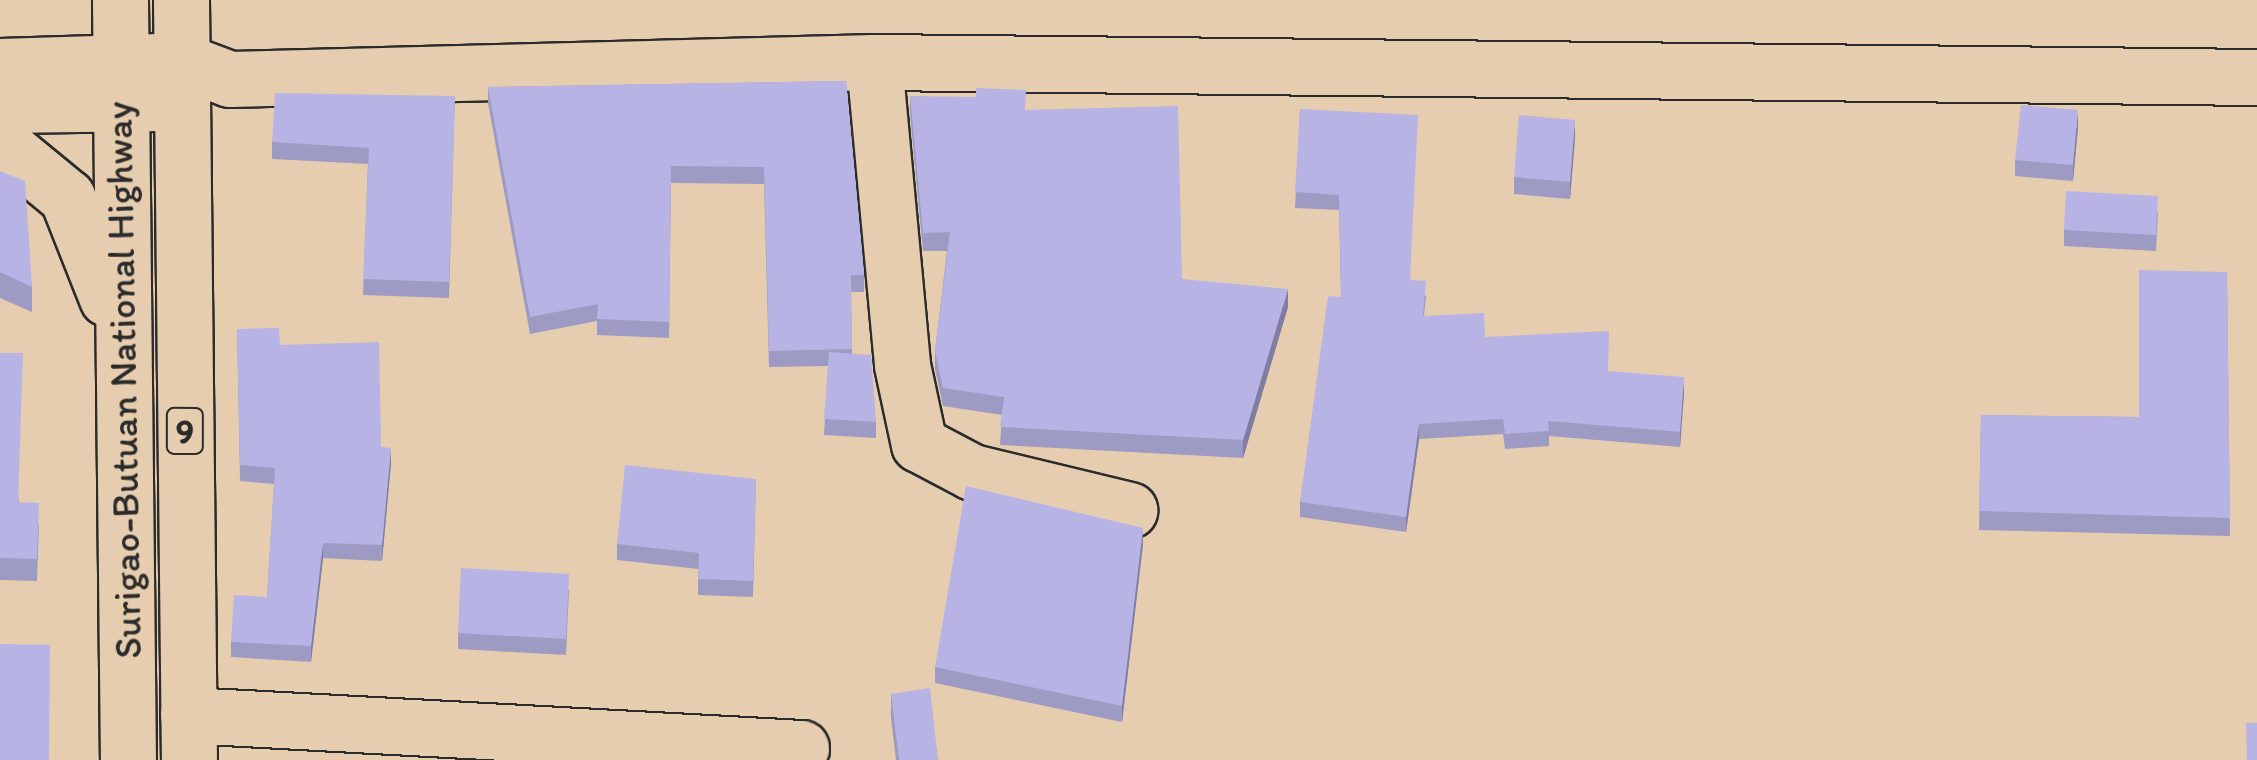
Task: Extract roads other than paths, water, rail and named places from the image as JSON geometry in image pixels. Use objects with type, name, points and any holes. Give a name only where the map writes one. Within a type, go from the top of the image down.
[{"type":"street","name":"Surigao-Butuan National Highway","points":[[120,0],[128,760]]},
{"type":"street","name":"Surigao-Butuan National Highway","points":[[181,0],[198,81],[188,738]]},
{"type":"street","points":[[0,66],[121,82],[874,62],[2257,77]]},
{"type":"street","points":[[874,62],[904,378],[919,444],[972,472],[1130,510]]},
{"type":"street","points":[[0,105],[121,82]]},
{"type":"street","points":[[0,142],[43,171],[90,237],[124,356]]},
{"type":"street","points":[[188,738],[801,748]]}]
